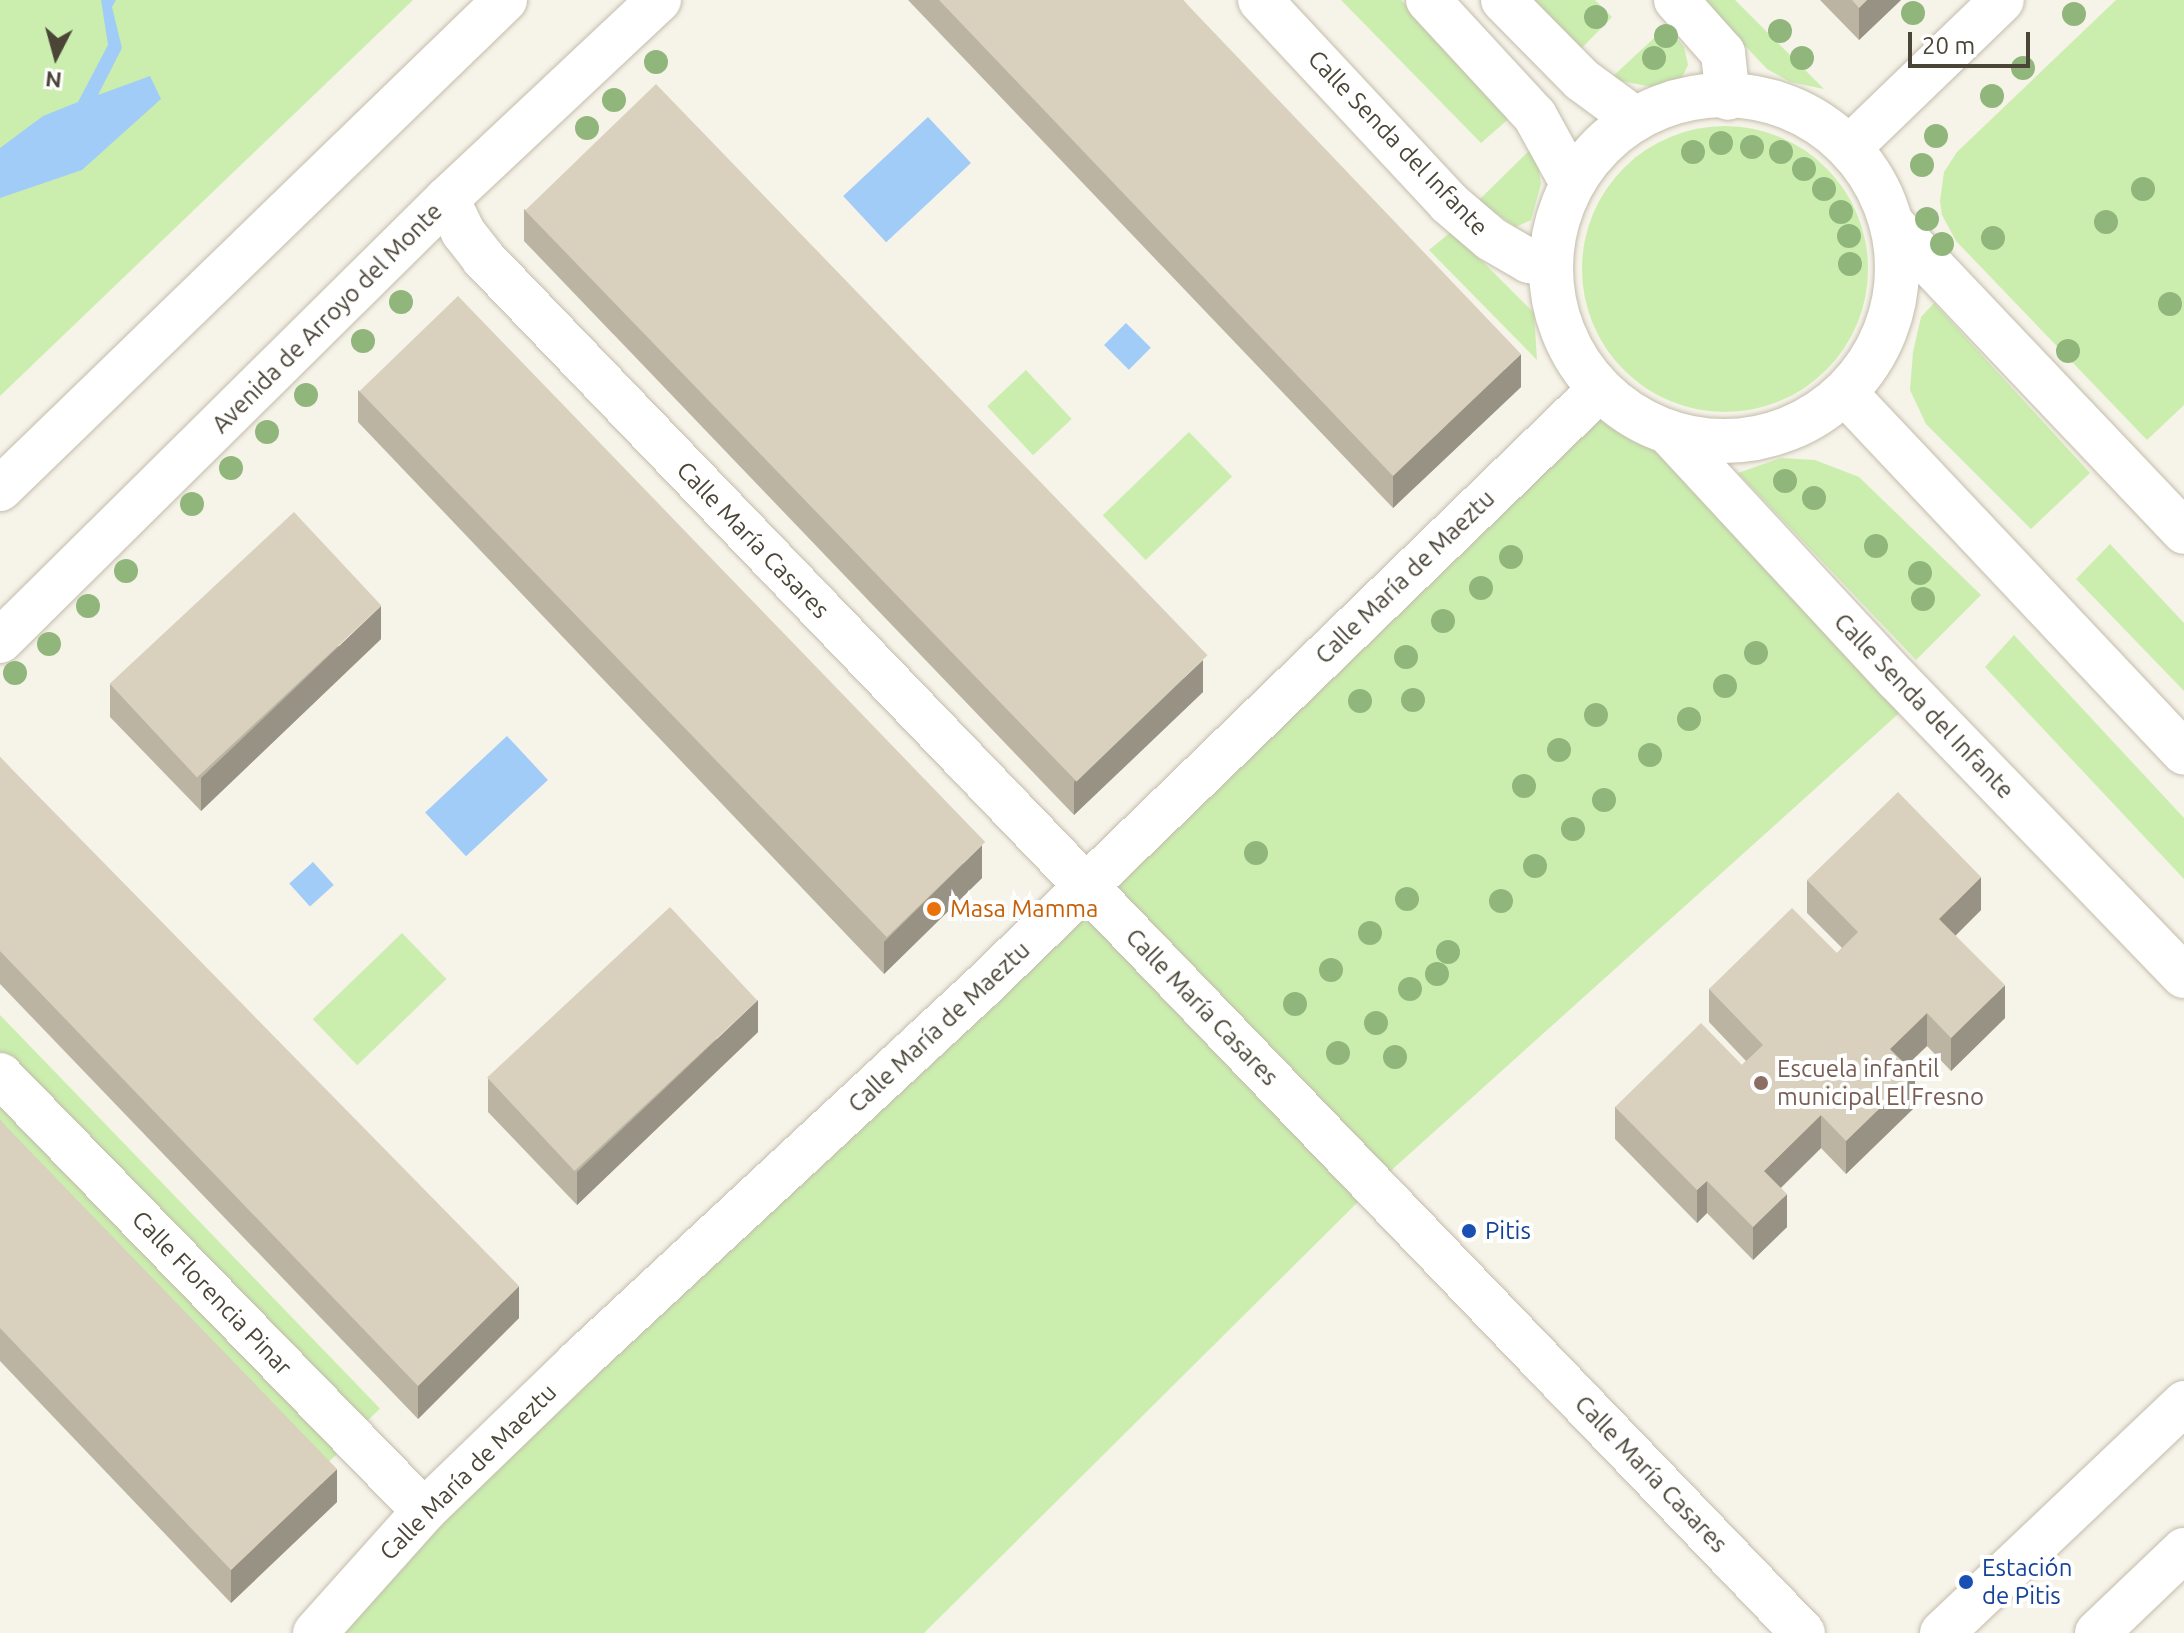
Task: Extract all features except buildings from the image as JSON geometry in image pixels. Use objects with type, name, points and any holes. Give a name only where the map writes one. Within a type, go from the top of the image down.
[{"type":"street","points":[[0,489],[505,0]]},
{"type":"street","name":"Avenida de Arroyo del Monte","points":[[0,641],[447,199],[659,0]]},
{"type":"street","name":"Calle Senda del Infante","points":[[1260,0],[1449,203],[1491,239],[1529,261],[1550,265]]},
{"type":"street","points":[[1428,0],[1535,116],[1572,183]]},
{"type":"street","points":[[1503,0],[1582,80],[1635,119]]},
{"type":"street","points":[[1676,0],[1723,53],[1728,98]]},
{"type":"street","points":[[1850,147],[2002,0]]},
{"type":"street","points":[[1728,98],[1772,101],[1814,119],[1850,147],[1876,184],[1893,225],[1898,270],[1891,315],[1874,357],[1845,393],[1807,421],[1762,437],[1715,441],[1668,432],[1631,414],[1600,389],[1572,352],[1555,311],[1550,265],[1556,223],[1572,183],[1599,146],[1635,119],[1680,100],[1728,98]]},
{"type":"street","name":"Calle María Casares","points":[[447,199],[463,232],[483,258],[1803,1633]]},
{"type":"street","points":[[1893,225],[2184,532]]},
{"type":"street","name":"Calle María de Maeztu","points":[[315,1633],[424,1511],[1086,887],[1600,389]]},
{"type":"street","points":[[1845,393],[2184,753]]},
{"type":"street","name":"Calle Senda del Infante","points":[[1668,432],[1897,679],[2184,976]]},
{"type":"street","name":"Calle Florencia Pinar","points":[[0,1075],[424,1511]]},
{"type":"street","points":[[1942,1633],[2184,1403]]},
{"type":"street","points":[[2097,1633],[2184,1550]]},
{"type":"green space","points":[[0,0],[413,0],[0,396]]},
{"type":"green space","points":[[1341,0],[1401,0],[1513,115],[1481,143]]},
{"type":"green space","points":[[1530,0],[1595,0],[1612,17],[1579,51]]},
{"type":"green space","points":[[1702,0],[1735,0],[1824,89],[1790,82],[1767,69]]},
{"type":"green space","points":[[2116,0],[2184,0],[2184,405],[2147,440],[1956,241],[1942,215],[1940,201],[1944,172],[1957,152]]},
{"type":"green space","points":[[1667,26],[1684,47],[1688,65],[1680,82],[1653,87],[1610,79]]},
{"type":"green space","points":[[1725,126],[1753,129],[1780,137],[1804,150],[1826,168],[1844,190],[1857,214],[1865,241],[1868,269],[1865,297],[1857,324],[1844,348],[1826,370],[1804,388],[1780,401],[1753,409],[1725,412],[1697,409],[1670,401],[1646,388],[1624,370],[1606,348],[1593,324],[1585,297],[1582,269],[1585,241],[1593,214],[1606,190],[1624,168],[1646,150],[1670,137],[1697,129]]},
{"type":"green space","points":[[1535,145],[1541,184],[1531,220],[1516,227],[1478,201]]},
{"type":"green space","points":[[1452,231],[1534,313],[1537,360],[1429,250]]},
{"type":"green space","points":[[1934,303],[2090,473],[2031,529],[1926,424],[1910,390],[1913,352],[1921,317]]},
{"type":"green space","points":[[1026,370],[1072,419],[1033,455],[987,406]]},
{"type":"green space","points":[[1600,389],[1631,415],[1668,432],[1916,698],[1375,1185],[924,1633],[315,1633]]},
{"type":"green space","points":[[1189,432],[1232,477],[1146,560],[1103,515]]},
{"type":"green space","points":[[1781,458],[1815,460],[1859,477],[1981,595],[1916,660],[1738,473]]},
{"type":"green space","points":[[2110,544],[2184,623],[2184,691],[2076,579]]},
{"type":"green space","points":[[2014,635],[2184,818],[2184,879],[1985,667]]},
{"type":"green space","points":[[402,933],[446,979],[357,1065],[313,1019]]},
{"type":"green space","points":[[0,1015],[380,1408],[356,1431],[0,1063]]},
{"type":"green space","points":[[0,1094],[342,1449],[322,1469],[0,1136]]},
{"type":"water","points":[[101,0],[116,0],[112,7],[122,48],[98,95],[150,76],[161,99],[82,170],[0,198],[0,148],[43,116],[78,102],[108,45]]},
{"type":"water","points":[[928,117],[971,163],[886,242],[843,196]]},
{"type":"water","points":[[1126,323],[1151,348],[1129,370],[1104,345]]},
{"type":"water","points":[[507,736],[548,780],[466,856],[425,812]]},
{"type":"water","points":[[313,862],[334,885],[310,906],[289,883]]},
{"type":"place","name":"Masa Mamma","points":[[934,909]]},
{"type":"place","name":"Escuela infantil municipal El Fresno","points":[[1761,1083]]},
{"type":"place","name":"Pitis","points":[[1469,1231]]},
{"type":"place","name":"Estación de Pitis","points":[[1966,1582]]}]
